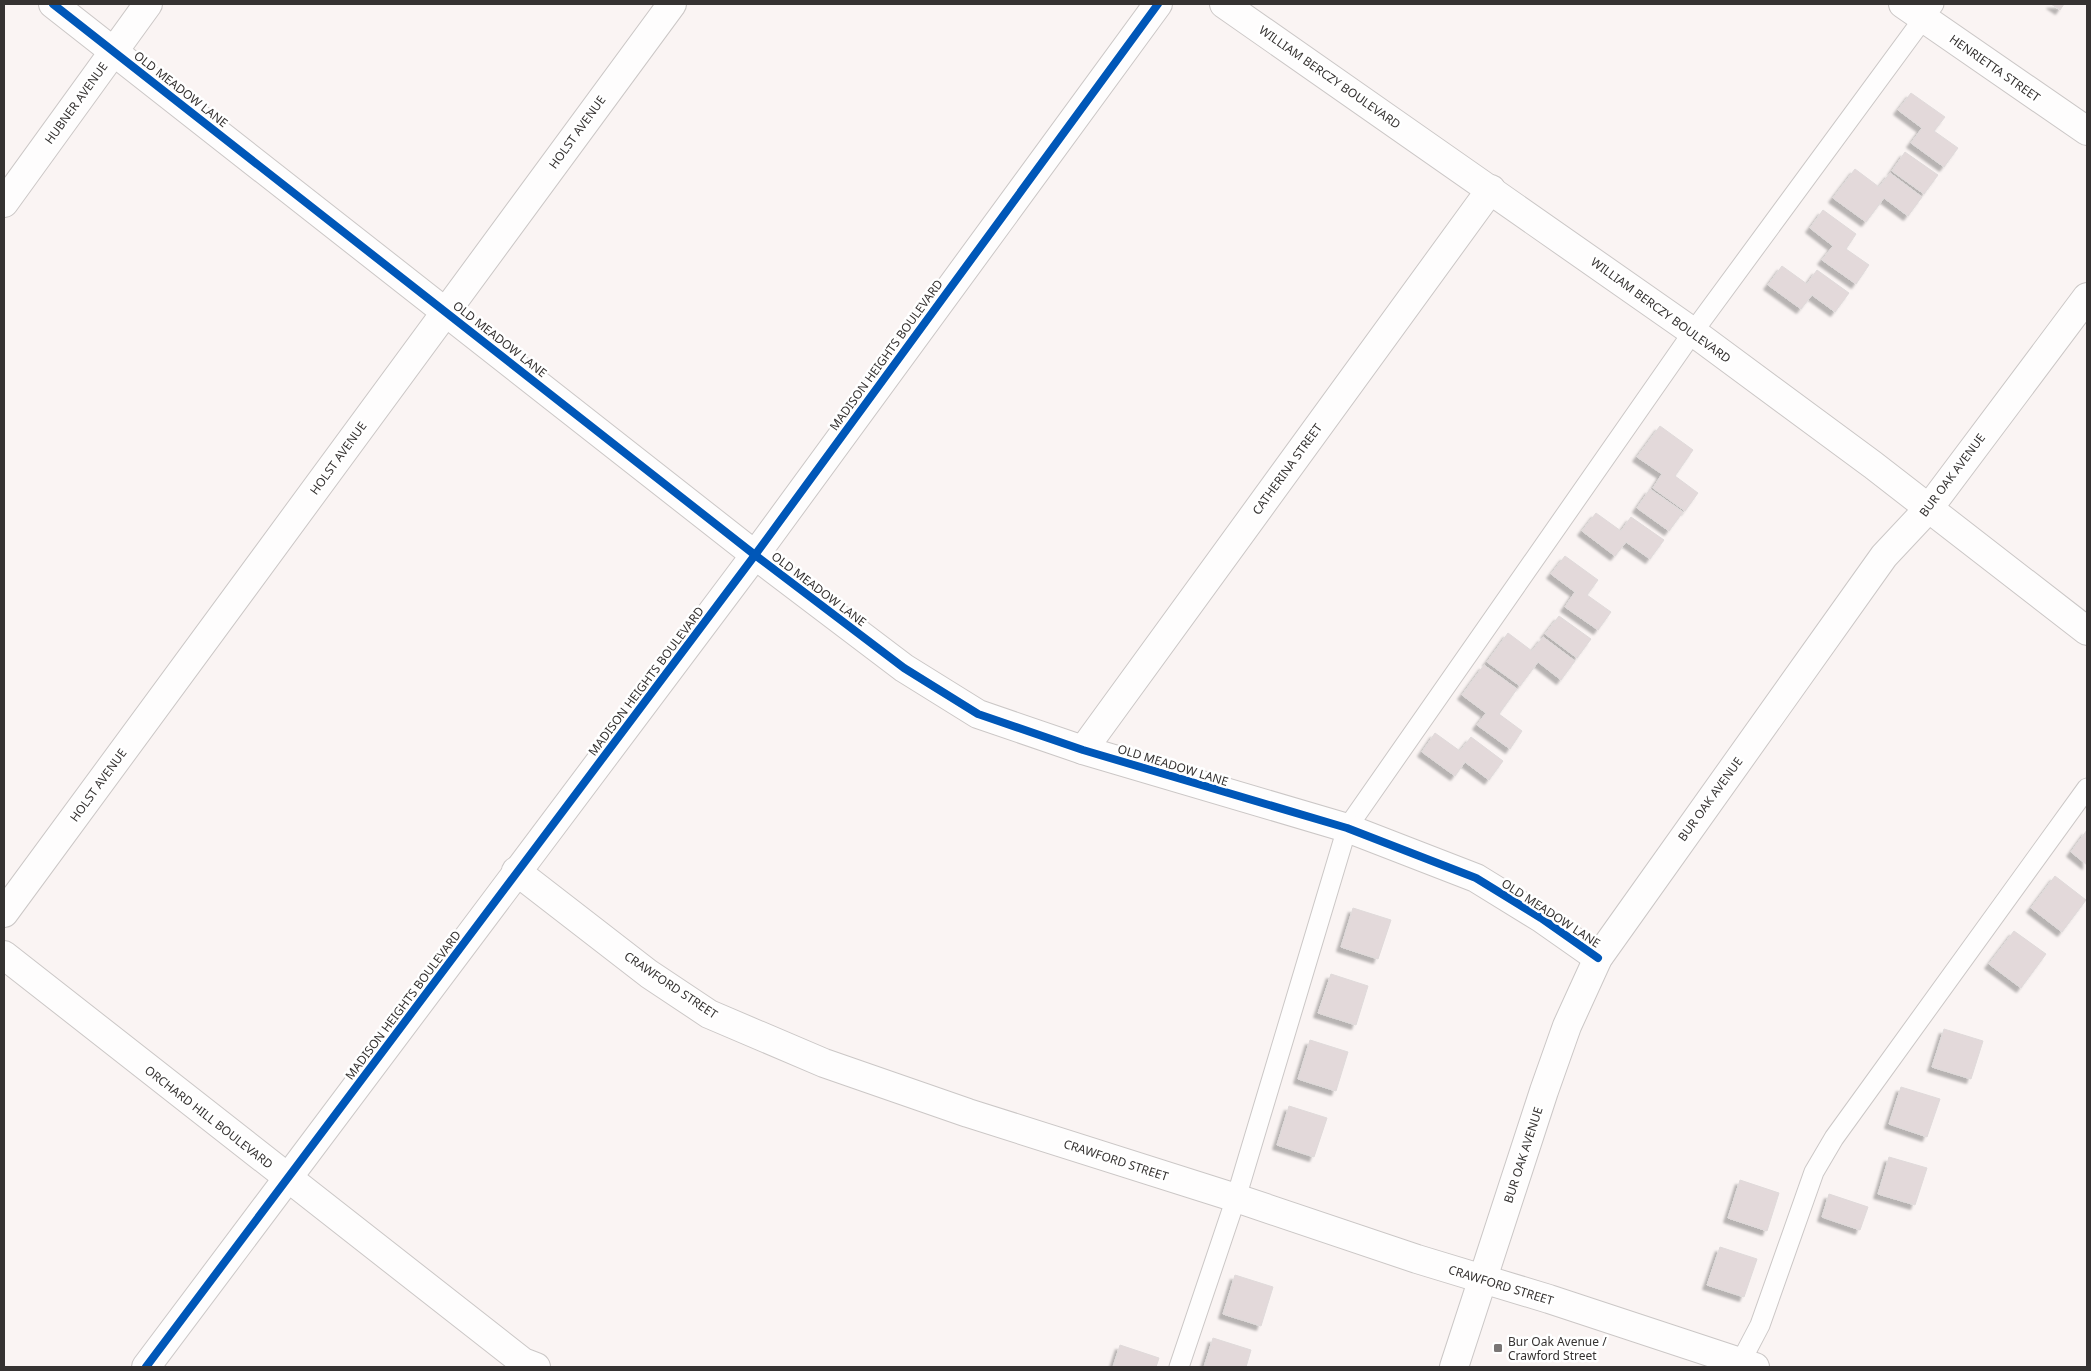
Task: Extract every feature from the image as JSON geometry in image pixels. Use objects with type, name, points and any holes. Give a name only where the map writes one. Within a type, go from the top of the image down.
[{"type":"street","name":"OLD MEADOW LANE","points":[[53,4],[755,554],[904,668],[978,714],[1083,750],[1347,828],[1476,878],[1541,918],[1598,958]]},
{"type":"street","name":"HUBNER AVENUE","points":[[4,203],[148,4]]},
{"type":"street","name":"HOLST AVENUE","points":[[4,913],[672,4]]},
{"type":"street","name":"MADISON HEIGHTS BOULEVARD","points":[[146,1367],[755,554],[1158,4]]},
{"type":"street","name":"WILLIAM BERCZY BOULEVARD","points":[[1224,4],[1491,189],[1692,332],[1873,465],[2087,631]]},
{"type":"street","name":"HENRIETTA STREET","points":[[1920,9],[2087,131]]},
{"type":"street","name":"CATHERINA STREET","points":[[1083,750],[1491,189]]},
{"type":"street","name":"BUR OAK AVENUE","points":[[1454,1367],[1550,1073],[1567,1026],[1598,958],[1884,556],[1928,508],[2087,297]]},
{"type":"street","name":"CRAWFORD STREET","points":[[516,872],[649,974],[709,1014],[824,1063],[950,1107],[1236,1198],[1417,1259],[1483,1278],[1744,1366]]},
{"type":"street","name":"ORCHARD HILL BOULEVARD","points":[[4,955],[523,1362],[536,1367]]},
{"type":"lane","points":[[1179,1367],[1236,1198],[1347,828],[1692,332],[1920,9]]},
{"type":"lane","points":[[1744,1366],[1814,1172],[1834,1138],[2087,788]]},
{"type":"building","points":[[2051,4],[2064,4],[2060,10]]},
{"type":"building","points":[[1911,93],[1945,117],[1934,131],[1958,148],[1944,167],[1911,143],[1922,128],[1898,110]]},
{"type":"building","points":[[1905,152],[1938,175],[1924,194],[1892,171]]},
{"type":"building","points":[[1855,169],[1879,187],[1890,173],[1922,197],[1908,216],[1884,198],[1866,222],[1833,198]]},
{"type":"building","points":[[1823,210],[1856,234],[1846,249],[1869,265],[1856,284],[1822,260],[1833,246],[1810,228]]},
{"type":"building","points":[[1782,266],[1807,284],[1817,270],[1849,293],[1835,312],[1812,295],[1801,309],[1768,285]]},
{"type":"building","points":[[1660,426],[1693,450],[1675,476],[1698,493],[1685,511],[1653,488],[1662,474],[1637,457]]},
{"type":"building","points":[[1650,489],[1683,512],[1669,531],[1637,508]]},
{"type":"building","points":[[1596,513],[1621,531],[1631,517],[1664,540],[1650,559],[1626,542],[1615,556],[1582,531]]},
{"type":"building","points":[[1565,556],[1598,580],[1587,595],[1611,612],[1598,630],[1565,607],[1575,592],[1551,574]]},
{"type":"building","points":[[1559,616],[1591,639],[1577,658],[1545,634]]},
{"type":"building","points":[[1508,633],[1532,651],[1543,637],[1575,661],[1561,680],[1538,662],[1520,686],[1487,662]]},
{"type":"building","points":[[1484,665],[1517,689],[1499,714],[1522,731],[1510,749],[1477,725],[1486,713],[1462,695]]},
{"type":"building","points":[[1435,733],[1460,751],[1471,737],[1503,761],[1489,780],[1465,762],[1455,776],[1422,752]]},
{"type":"building","points":[[2087,830],[2087,865],[2071,852]]},
{"type":"building","points":[[2055,876],[2086,900],[2062,932],[2031,908]]},
{"type":"building","points":[[1353,908],[1391,920],[1378,959],[1341,947]]},
{"type":"building","points":[[2014,931],[2046,954],[2021,988],[1989,964]]},
{"type":"building","points":[[1331,974],[1368,986],[1356,1025],[1318,1013]]},
{"type":"building","points":[[1944,1029],[1983,1041],[1971,1079],[1932,1067]]},
{"type":"building","points":[[1310,1040],[1348,1052],[1336,1091],[1298,1079]]},
{"type":"building","points":[[1901,1087],[1940,1099],[1927,1137],[1889,1124]]},
{"type":"building","points":[[1289,1106],[1327,1118],[1314,1157],[1277,1145]]},
{"type":"building","points":[[1889,1157],[1927,1168],[1915,1205],[1878,1194]]},
{"type":"building","points":[[1740,1180],[1779,1193],[1767,1231],[1728,1218]]},
{"type":"building","points":[[1829,1194],[1868,1207],[1860,1230],[1822,1217]]},
{"type":"building","points":[[1720,1247],[1757,1259],[1744,1297],[1707,1285]]},
{"type":"building","points":[[1235,1275],[1273,1287],[1261,1326],[1223,1314]]},
{"type":"building","points":[[1213,1338],[1251,1350],[1246,1367],[1204,1367]]},
{"type":"building","points":[[1120,1345],[1159,1358],[1156,1367],[1113,1367]]},
{"type":"cycle path","points":[[53,4],[755,555],[904,668],[978,714],[1083,750],[1347,828],[1476,878],[1541,918],[1598,958]]},
{"type":"cycle path","points":[[146,1367],[755,555],[1158,4]]},
{"type":"place","name":"Bur Oak Avenue / Crawford Street","points":[[1498,1348]]}]
